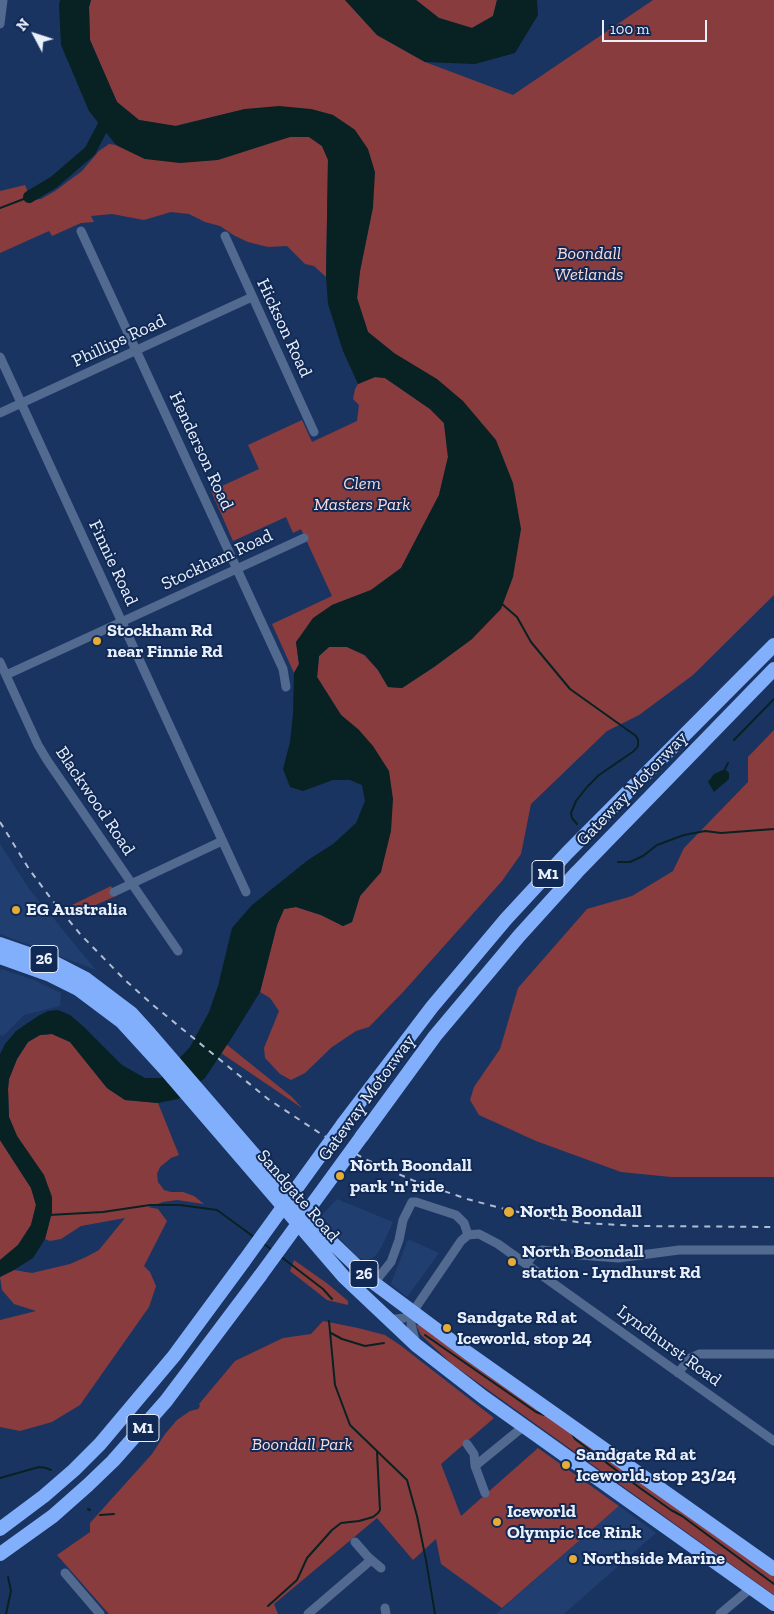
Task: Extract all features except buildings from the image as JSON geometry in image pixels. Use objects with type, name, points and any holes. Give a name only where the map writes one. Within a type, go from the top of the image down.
[{"type":"highway","name":"Gateway Motorway","points":[[0,1529],[44,1496],[74,1470],[100,1444],[174,1356],[343,1124],[432,1007],[506,919],[567,853],[774,645]]},
{"type":"highway","name":"Gateway Motorway","points":[[0,1554],[53,1516],[88,1486],[113,1461],[166,1401],[260,1276],[435,1036],[519,936],[577,872],[774,669]]},
{"type":"highway","name":"26","points":[[0,944],[55,963],[82,984]]},
{"type":"highway","name":"26","points":[[0,957],[82,984]]},
{"type":"highway","name":"Sandgate Road","points":[[82,984],[105,992],[131,1013],[168,1064],[199,1099],[320,1231],[374,1283],[774,1569]]},
{"type":"highway","name":"Sandgate Road","points":[[199,1099],[344,1278],[416,1345],[524,1426],[774,1604]]},
{"type":"street","points":[[0,24],[3,0]]},
{"type":"street","name":"Henderson Road","points":[[81,231],[283,669],[286,687]]},
{"type":"street","name":"Hickson Road","points":[[224,236],[314,432]]},
{"type":"street","name":"Phillips Road","points":[[0,413],[252,297]]},
{"type":"street","name":"Finnie Road","points":[[0,357],[246,892]]},
{"type":"street","name":"Stockham Road","points":[[6,675],[304,538]]},
{"type":"street","name":"Blackwood Road","points":[[0,662],[38,745],[178,951]]},
{"type":"street","points":[[114,892],[222,842]]},
{"type":"street","points":[[374,1283],[391,1262],[399,1240],[403,1220],[412,1202],[456,1215],[464,1223],[468,1235],[460,1241],[412,1312],[404,1318],[388,1320]]},
{"type":"street","name":"Lyndhurst Road","points":[[468,1235],[479,1234],[488,1238],[774,1441]]},
{"type":"street","points":[[526,1264],[534,1254],[542,1250],[618,1258],[679,1250],[774,1250]]},
{"type":"street","points":[[412,1312],[411,1324],[416,1345]]},
{"type":"street","points":[[678,1373],[690,1358],[699,1354],[774,1354]]},
{"type":"street","points":[[476,1466],[524,1426]]},
{"type":"street","points":[[467,1444],[474,1454],[476,1466],[486,1493]]},
{"type":"street","points":[[354,1542],[381,1568]]},
{"type":"street","points":[[308,1614],[371,1560]]},
{"type":"street","points":[[65,1574],[100,1614]]},
{"type":"street","points":[[720,1614],[751,1588]]},
{"type":"shaded area","points":[[60,0],[91,0],[89,7],[90,40],[117,102],[139,120],[176,126],[245,109],[279,106],[311,109],[333,115],[355,130],[368,149],[375,172],[373,207],[360,271],[357,298],[368,332],[394,353],[437,379],[463,401],[496,440],[513,483],[521,529],[513,577],[501,609],[472,639],[402,688],[388,687],[378,670],[365,655],[347,647],[329,647],[319,656],[317,677],[341,715],[359,730],[373,746],[389,771],[393,799],[391,831],[381,872],[360,896],[352,922],[343,926],[321,915],[296,907],[284,909],[277,925],[260,992],[205,1078],[178,1099],[158,1103],[125,1100],[107,1088],[70,1042],[52,1034],[40,1035],[28,1042],[17,1059],[9,1079],[9,1117],[17,1136],[44,1175],[52,1197],[52,1212],[45,1239],[33,1258],[0,1277],[0,1260],[18,1245],[31,1225],[36,1205],[31,1188],[0,1140],[0,1054],[5,1044],[16,1031],[38,1016],[48,1011],[58,1010],[70,1015],[84,1027],[122,1065],[145,1078],[161,1078],[190,1047],[209,1012],[218,986],[232,928],[252,905],[308,860],[333,844],[356,823],[365,801],[362,785],[350,780],[333,780],[303,791],[290,787],[283,769],[290,742],[294,673],[299,664],[296,642],[313,618],[332,605],[371,590],[401,568],[439,495],[448,457],[444,423],[430,409],[385,378],[375,377],[358,384],[343,351],[328,304],[326,277],[328,160],[322,146],[309,137],[290,137],[218,160],[180,163],[145,159],[116,145],[89,111],[61,45]]},
{"type":"shaded area","points":[[345,0],[416,0],[439,18],[472,28],[493,16],[497,0],[537,0],[538,15],[515,53],[475,64],[425,62],[377,35]]},
{"type":"shaded area","points":[[725,769],[729,773],[729,779],[714,792],[708,782],[714,774]]},
{"type":"shaded area","points":[[0,844],[30,890],[96,970],[0,934]]},
{"type":"shaded area","points":[[1,969],[34,980],[61,993],[60,1006],[24,1015],[3,1036],[0,1035]]},
{"type":"shaded area","points":[[337,1199],[393,1222],[382,1246],[371,1259],[365,1260],[356,1257],[321,1216]]},
{"type":"shaded area","points":[[408,1239],[439,1253],[407,1297],[391,1284]]},
{"type":"shaded area","points":[[619,1506],[656,1533],[564,1614],[496,1614]]},
{"type":"green space","name":"Boondall Wetlands","points":[[91,0],[345,0],[377,35],[425,62],[513,95],[653,0],[774,0],[774,595],[693,675],[639,715],[607,731],[531,804],[521,854],[502,881],[404,991],[369,1027],[356,1031],[332,1047],[305,1073],[291,1080],[280,1074],[265,1058],[264,1048],[279,1011],[270,998],[260,992],[277,925],[284,909],[296,907],[321,915],[343,926],[352,922],[360,896],[381,872],[359,730],[341,715],[317,677],[319,656],[329,647],[347,647],[364,655],[378,670],[388,687],[402,688],[472,639],[521,529],[394,353],[368,332],[357,298],[360,271],[373,207],[355,130],[333,115],[311,109],[245,109],[175,126],[139,120],[117,102],[90,40],[89,7]]},
{"type":"green space","points":[[416,0],[497,0],[493,16],[472,28],[439,18]]},
{"type":"green space","points":[[290,137],[309,137],[322,146],[328,159],[326,277],[314,266],[305,264],[287,246],[268,247],[248,242],[220,226],[205,222],[189,214],[171,212],[144,220],[112,214],[91,216],[94,222],[81,223],[52,236],[49,231],[0,253],[0,191],[25,185],[31,200],[41,199],[82,171],[99,151],[109,144],[116,145],[145,159]]},
{"type":"green space","name":"Clem Masters Park","points":[[375,377],[385,378],[430,409],[444,423],[448,457],[439,495],[401,568],[371,590],[332,605],[296,642],[299,664],[294,673],[272,624],[332,596],[301,529],[293,533],[286,517],[233,541],[211,491],[259,469],[248,445],[302,420],[312,442],[357,421],[359,405],[353,399],[355,389],[358,384]]},
{"type":"green space","points":[[774,730],[774,1177],[671,1177],[621,1172],[536,1141],[479,1115],[470,1100],[474,1087],[500,1049],[518,988],[587,909],[632,896],[673,871],[684,848],[748,782],[748,757]]},
{"type":"green space","points":[[111,886],[116,896],[75,914],[70,906]]},
{"type":"green space","points":[[52,1034],[70,1042],[107,1088],[125,1100],[158,1103],[179,1155],[171,1158],[160,1167],[157,1174],[158,1182],[164,1190],[183,1192],[194,1196],[204,1204],[177,1200],[148,1207],[158,1209],[167,1221],[144,1266],[150,1272],[156,1286],[149,1307],[80,1405],[52,1422],[20,1431],[0,1427],[0,1320],[36,1311],[14,1304],[2,1290],[0,1277],[14,1270],[32,1273],[70,1264],[86,1257],[99,1250],[125,1218],[81,1226],[61,1239],[50,1241],[45,1239],[52,1212],[32,1158],[17,1136],[9,1117],[8,1089],[9,1079],[17,1059],[28,1042],[40,1035]]},
{"type":"green space","points":[[226,1044],[292,1097],[302,1108],[221,1053]]},
{"type":"green space","points":[[0,1140],[31,1188],[36,1205],[31,1225],[18,1245],[0,1260]]},
{"type":"green space","points":[[294,1260],[328,1284],[348,1301],[348,1305],[327,1300],[290,1271]]},
{"type":"green space","name":"Boondall Park","points":[[323,1321],[385,1335],[494,1418],[441,1464],[461,1516],[538,1448],[619,1506],[502,1608],[441,1564],[436,1539],[413,1560],[377,1518],[274,1604],[278,1614],[109,1614],[57,1555],[90,1532],[90,1523],[152,1454],[165,1434],[177,1420],[190,1411],[198,1409],[199,1404],[235,1361],[283,1338],[311,1334]]},
{"type":"green space","points":[[416,1325],[420,1325],[774,1572],[774,1595],[452,1364],[421,1335]]},
{"type":"waterway","points":[[29,197],[54,182],[90,151],[109,115]]},
{"type":"waterway","points":[[0,208],[29,197]]},
{"type":"waterway","points":[[502,604],[517,617],[531,642],[570,689],[636,736],[638,740],[638,746],[634,751],[599,775],[576,801],[571,813],[572,818],[577,824]]},
{"type":"waterway","points":[[734,740],[774,699]]},
{"type":"waterway","points":[[725,769],[728,763]]},
{"type":"waterway","points":[[618,862],[630,862],[643,856],[657,845],[684,835],[705,831],[721,833],[774,829]]},
{"type":"waterway","points":[[49,1215],[103,1212],[150,1205],[180,1205],[217,1210],[254,1237]]},
{"type":"waterway","points":[[264,1244],[272,1250]]},
{"type":"waterway","points":[[280,1256],[323,1289],[332,1299]]},
{"type":"waterway","points":[[329,1321],[335,1385],[350,1425],[407,1480],[417,1516],[435,1614]]},
{"type":"waterway","points":[[331,1333],[342,1339],[365,1346],[384,1343]]},
{"type":"waterway","points":[[425,1335],[536,1412],[544,1415]]},
{"type":"waterway","points":[[572,1434],[575,1439],[640,1488],[682,1516],[774,1584]]},
{"type":"waterway","points":[[268,1606],[297,1580],[307,1558],[332,1530],[341,1523],[359,1521],[373,1517],[378,1513],[380,1510],[377,1452]]},
{"type":"waterway","points":[[0,1478],[39,1467],[51,1470]]},
{"type":"waterway","points":[[100,1515],[114,1514]]},
{"type":"waterway","points":[[6,1614],[11,1591],[8,1577]]},
{"type":"railway","points":[[0,822],[29,869],[52,900],[81,935],[124,979],[268,1099],[321,1134],[363,1158],[412,1180],[467,1199],[544,1217],[584,1223],[638,1226],[774,1227]]},
{"type":"place","name":"Stockham Rd near Finnie Rd","points":[[97,641]]},
{"type":"place","name":"EG Australia","points":[[16,910]]},
{"type":"place","name":"North Boondall park 'n' ride","points":[[340,1176]]},
{"type":"place","name":"North Boondall","points":[[509,1212]]},
{"type":"place","name":"North Boondall station - Lyndhurst Rd","points":[[512,1262]]},
{"type":"place","name":"Sandgate Rd at Iceworld, stop 24","points":[[447,1328]]},
{"type":"place","name":"Sandgate Rd at Iceworld, stop 23/24","points":[[566,1465]]},
{"type":"place","name":"Iceworld Olympic Ice Rink","points":[[497,1522]]},
{"type":"place","name":"Northside Marine","points":[[573,1559]]}]
